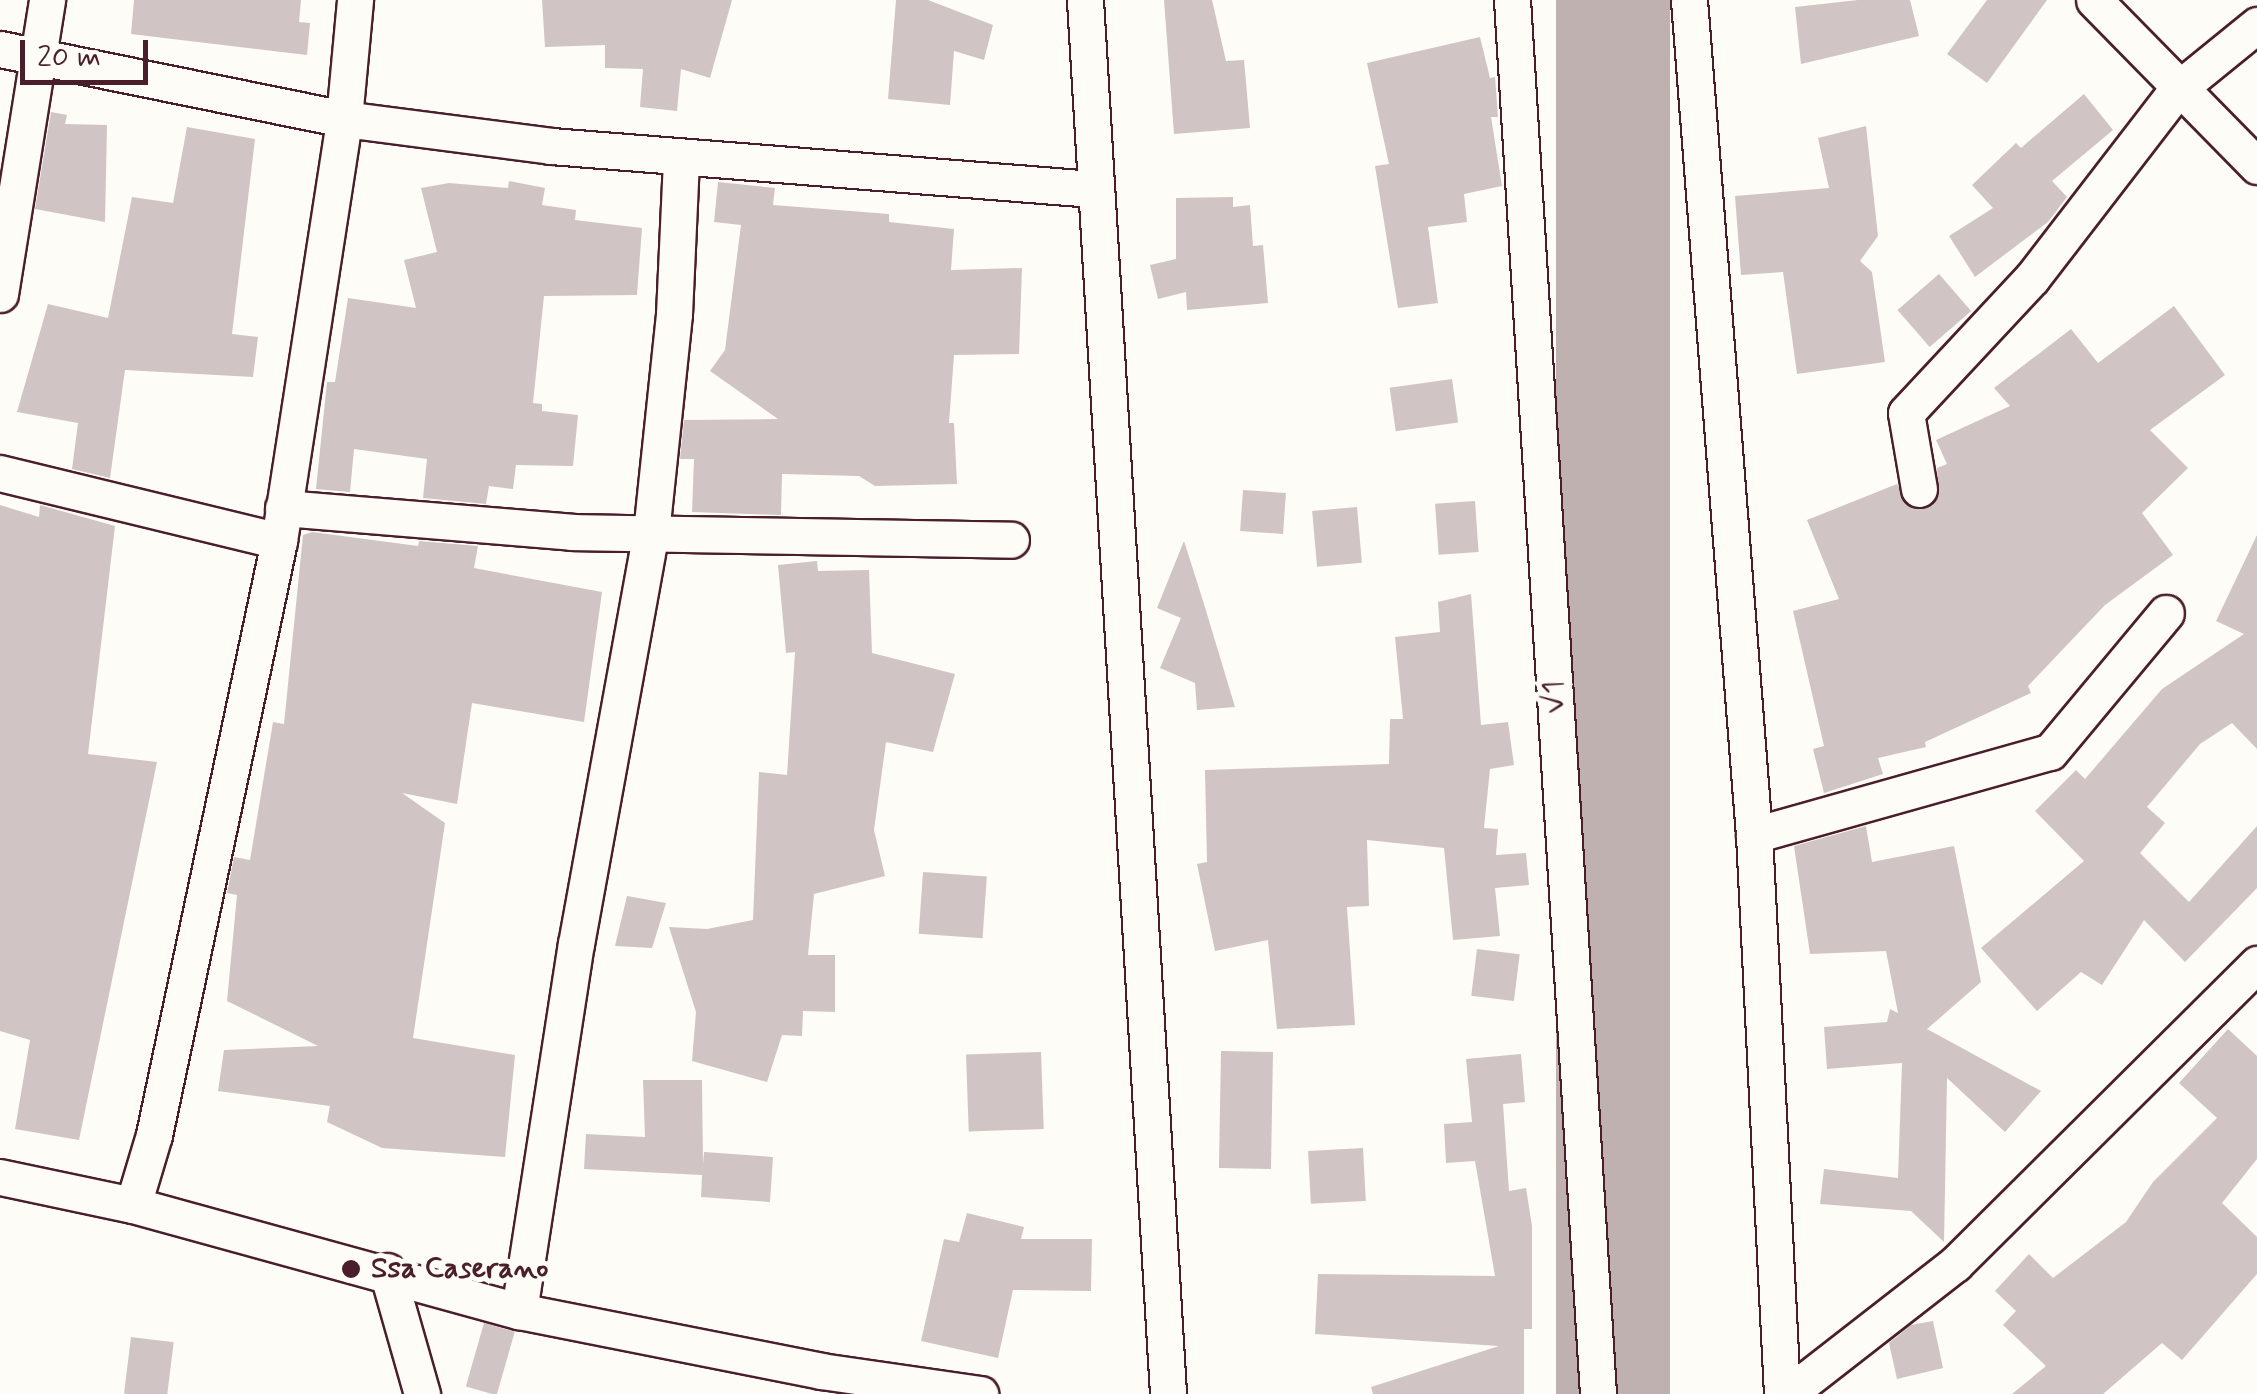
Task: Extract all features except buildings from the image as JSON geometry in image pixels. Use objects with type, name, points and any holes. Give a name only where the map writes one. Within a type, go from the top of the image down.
[{"type":"street","points":[[0,294],[47,0]]},
{"type":"street","points":[[134,1205],[154,1136],[281,524],[344,119],[355,0]]},
{"type":"street","points":[[1085,0],[1092,188],[1168,1394]]},
{"type":"street","name":"V1","points":[[1512,0],[1598,1394]]},
{"type":"street","points":[[1688,0],[1754,835],[1785,1394]]},
{"type":"street","points":[[2094,0],[2178,90],[2257,166]]},
{"type":"street","points":[[1919,489],[1906,413],[2032,278],[2178,90],[2257,24]]},
{"type":"street","points":[[0,49],[344,119],[681,158],[1092,188]]},
{"type":"street","points":[[519,1311],[576,944],[652,534],[674,314],[681,158]]},
{"type":"street","points":[[0,473],[281,524],[1012,540]]},
{"type":"street","points":[[1754,835],[2050,752],[2166,613]]},
{"type":"street","points":[[1785,1394],[1955,1264],[2257,964]]},
{"type":"street","points":[[0,1177],[134,1205],[387,1271],[519,1311],[821,1370],[980,1394]]},
{"type":"street","points":[[387,1271],[422,1394]]},
{"type":"shaded area","points":[[1556,0],[1670,0],[1670,1394],[1556,1394]]},
{"type":"place","name":"Ssa Caserano","points":[[351,1269]]}]
